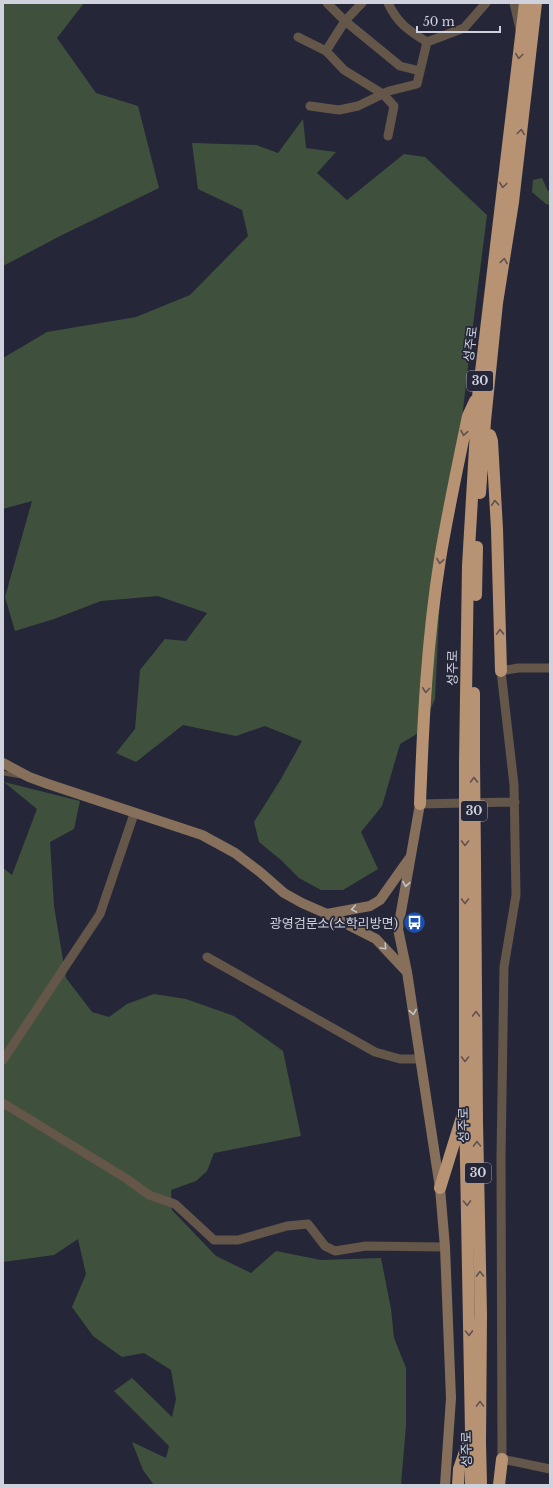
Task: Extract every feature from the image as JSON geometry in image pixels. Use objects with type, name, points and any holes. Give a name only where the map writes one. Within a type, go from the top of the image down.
[{"type":"highway","name":"성주로","points":[[470,761],[468,566],[478,397],[525,3]]},
{"type":"highway","name":"성주로","points":[[470,761],[474,683],[478,518],[485,421],[497,303],[513,202],[536,3]]},
{"type":"highway","points":[[420,804],[422,736],[428,663],[440,560],[468,416],[478,397]]},
{"type":"highway","points":[[485,421],[492,441],[501,671]]},
{"type":"highway","name":"30","points":[[470,761],[470,862]]},
{"type":"highway","name":"성주로","points":[[470,862],[465,1108],[471,1485]]},
{"type":"highway","name":"성주로","points":[[470,862],[477,1122],[481,1485]]},
{"type":"highway","points":[[440,1188],[465,1108]]},
{"type":"highway","points":[[458,1485],[459,1469],[471,1432]]},
{"type":"highway","points":[[499,1485],[502,1459]]},
{"type":"street","points":[[327,3],[345,21],[400,66],[420,71]]},
{"type":"street","points":[[326,51],[345,21],[362,3]]},
{"type":"street","points":[[388,3],[394,16],[407,29],[427,42]]},
{"type":"street","points":[[427,42],[464,28],[486,3]]},
{"type":"street","points":[[514,3],[521,32]]},
{"type":"street","points":[[298,37],[326,51],[344,70],[383,94],[394,106],[388,136]]},
{"type":"street","points":[[310,106],[339,110],[358,106],[390,91],[417,84],[427,42]]},
{"type":"street","points":[[550,668],[518,668],[501,671],[515,802],[516,895],[504,967],[501,1158],[502,1459],[550,1469]]},
{"type":"street","points":[[3,763],[29,777],[134,814],[202,835],[235,853],[284,893],[376,939],[407,972]]},
{"type":"street","points":[[445,1485],[451,1398],[445,1247],[440,1188],[407,972],[398,929],[420,804],[515,802]]},
{"type":"street","points":[[3,1060],[100,914],[134,814]]},
{"type":"street","points":[[327,914],[370,906],[380,900],[411,857]]},
{"type":"street","points":[[207,957],[375,1052],[400,1059],[420,1059]]},
{"type":"street","points":[[3,1104],[150,1194],[175,1204],[214,1240],[238,1240],[287,1226],[308,1224],[325,1246],[335,1251],[366,1246],[445,1247]]},
{"type":"lane","points":[[3,773],[29,777]]},
{"type":"green space","points":[[3,3],[84,3],[57,38],[96,93],[138,106],[159,188],[62,235],[3,266]]},
{"type":"green space","points":[[303,119],[306,148],[336,152],[317,173],[347,200],[404,154],[425,157],[487,215],[440,595],[435,699],[420,732],[400,744],[382,806],[361,832],[378,869],[343,890],[321,890],[299,878],[281,860],[259,842],[254,822],[281,779],[302,741],[265,726],[236,736],[183,725],[136,762],[116,753],[135,729],[140,670],[165,639],[186,641],[207,613],[158,596],[101,601],[54,619],[15,631],[5,597],[32,501],[3,509],[3,358],[47,332],[136,317],[190,295],[248,236],[242,210],[198,189],[192,143],[256,145],[278,153]]},
{"type":"green space","points":[[542,178],[548,191],[550,191],[550,205],[546,204],[532,192],[533,180]]},
{"type":"green space","points":[[4,782],[80,801],[74,829],[50,842],[54,906],[66,978],[92,1012],[109,1017],[127,1004],[154,994],[186,999],[234,1016],[283,1051],[301,1136],[214,1153],[207,1171],[196,1181],[171,1190],[172,1210],[216,1256],[251,1273],[276,1251],[321,1260],[381,1258],[391,1309],[394,1338],[406,1368],[406,1425],[401,1485],[154,1485],[143,1470],[132,1442],[166,1458],[169,1446],[114,1391],[132,1378],[172,1417],[176,1399],[171,1370],[144,1353],[122,1357],[93,1336],[72,1307],[86,1274],[78,1239],[54,1255],[3,1262],[3,868],[12,875],[37,809]]},
{"type":"place","name":"광영검문소(소학리방면)","points":[[414,923]]}]
